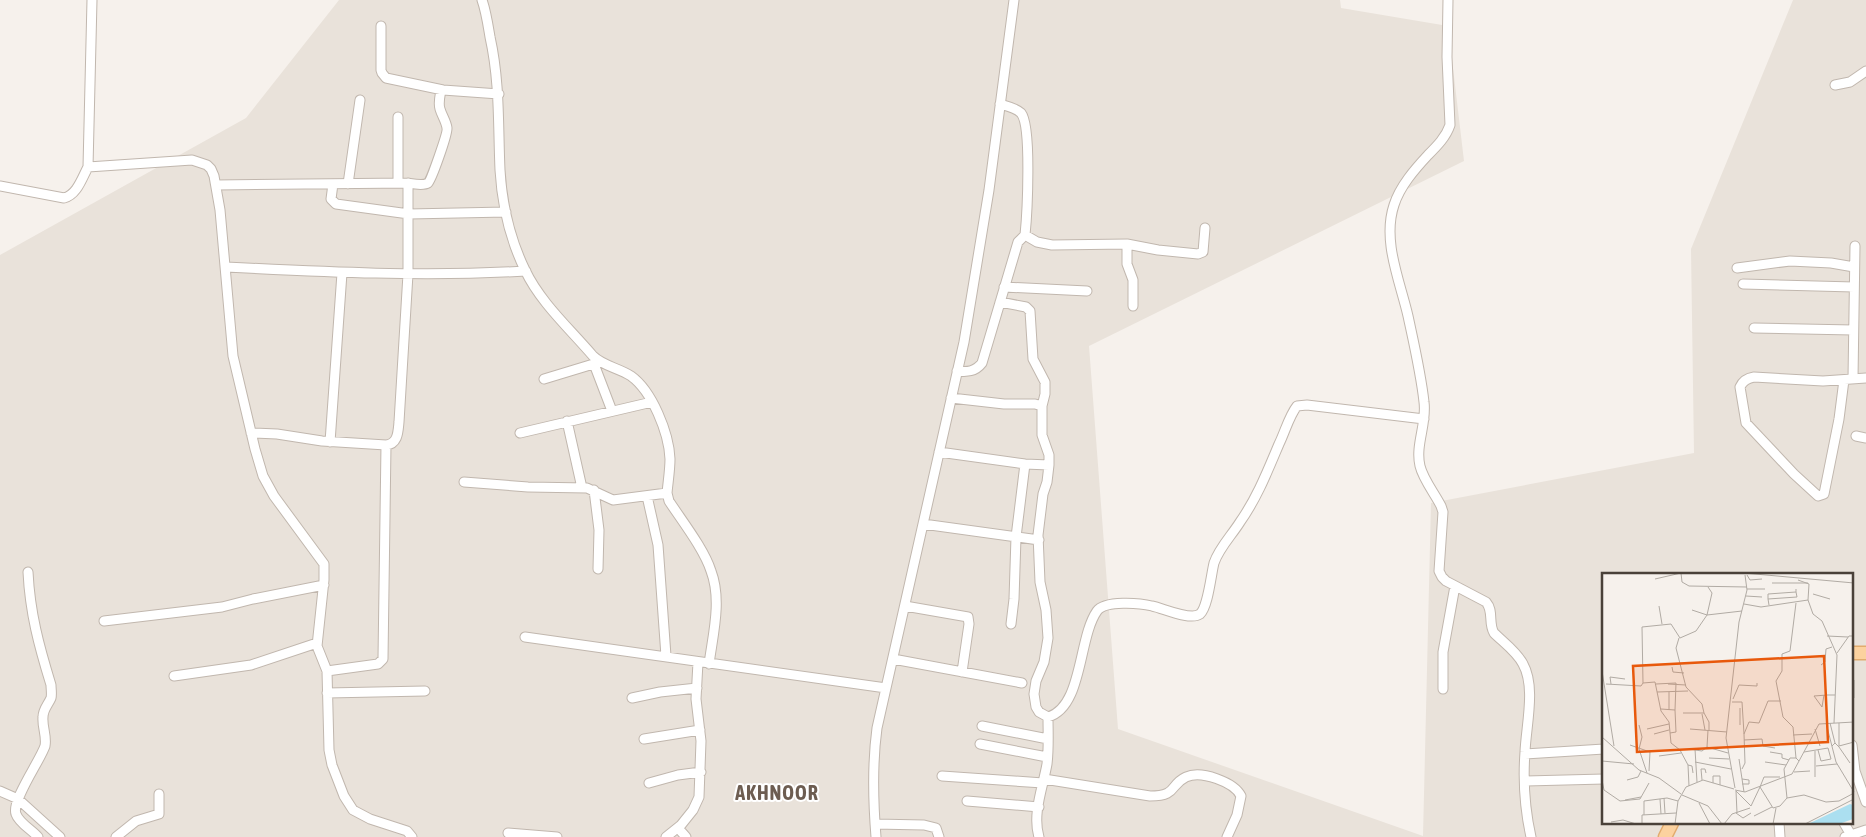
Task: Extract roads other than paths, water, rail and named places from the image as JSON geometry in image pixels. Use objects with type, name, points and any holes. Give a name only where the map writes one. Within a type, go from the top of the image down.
[{"type":"main road","points":[[1664,837],[1671,824]]},
{"type":"street","points":[[0,186],[64,198],[69,197],[76,190],[88,167],[92,0]]},
{"type":"street","points":[[482,0],[492,45],[499,94],[500,169],[510,231],[526,271],[555,312],[597,363],[612,411]]},
{"type":"street","points":[[876,837],[873,800],[874,750],[886,688],[964,342],[987,199],[1014,0]]},
{"type":"street","points":[[1448,0],[1447,57],[1450,124],[1442,140],[1411,174],[1394,204],[1391,220],[1394,262],[1410,324],[1424,404],[1424,419],[1418,452],[1420,469],[1443,512],[1439,571],[1442,577],[1455,586],[1490,606],[1491,628],[1523,662],[1528,677],[1529,692],[1525,754],[1531,837]]},
{"type":"street","points":[[381,26],[382,70],[384,76],[392,80],[441,90],[499,94]]},
{"type":"street","points":[[1836,85],[1850,82],[1866,72]]},
{"type":"street","points":[[216,185],[428,183],[432,178],[438,155],[447,133],[447,126],[439,106],[441,90]]},
{"type":"street","points":[[348,184],[360,100]]},
{"type":"street","points":[[958,371],[972,371],[982,363],[1018,242],[1025,235],[1028,189],[1024,120],[1018,110],[1000,104]]},
{"type":"street","points":[[398,117],[398,183]]},
{"type":"street","points":[[88,167],[192,160],[211,168],[216,185],[226,267],[233,356],[263,476],[322,559],[324,568],[324,585],[317,643],[327,671],[329,750],[332,765],[344,796],[353,810],[370,820],[407,831],[412,837]]},
{"type":"street","points":[[333,184],[331,199],[336,204],[409,214],[506,212]]},
{"type":"street","points":[[251,433],[277,434],[330,442],[386,445],[394,443],[396,440],[408,274],[408,184]]},
{"type":"street","points":[[1025,235],[1037,242],[1052,245],[1127,244],[1158,250],[1201,254],[1204,250],[1205,228]]},
{"type":"street","points":[[1127,244],[1127,264],[1133,280],[1133,306]]},
{"type":"street","points":[[1855,246],[1853,330],[1848,379],[1824,494],[1818,496],[1794,474],[1746,423],[1740,387],[1745,380],[1754,377],[1823,381],[1848,379],[1866,378]]},
{"type":"street","points":[[1738,268],[1790,261],[1831,263],[1854,267]]},
{"type":"street","points":[[226,267],[342,273],[408,274],[480,274],[526,271]]},
{"type":"street","points":[[330,442],[342,273]]},
{"type":"street","points":[[1743,284],[1854,287]]},
{"type":"street","points":[[1004,288],[1087,291]]},
{"type":"street","points":[[1000,302],[1026,307],[1030,310],[1033,359],[1045,382],[1042,406],[1042,435],[1049,455],[1050,465],[1043,494],[1039,540],[1040,582],[1046,610],[1048,638],[1046,654],[1036,680],[1034,697],[1039,712],[1048,717]]},
{"type":"street","points":[[1754,328],[1853,330]]},
{"type":"street","points":[[544,379],[597,363],[630,376],[645,390],[660,419],[669,449],[667,493],[669,501],[707,561],[713,577],[716,599],[713,664]]},
{"type":"street","points":[[952,398],[1042,406]]},
{"type":"street","points":[[520,433],[652,402]]},
{"type":"street","points":[[1048,717],[1059,712],[1066,704],[1079,669],[1089,628],[1102,607],[1112,604],[1142,604],[1186,615],[1193,616],[1201,613],[1217,556],[1255,496],[1297,406],[1307,405],[1424,419]]},
{"type":"street","points":[[567,421],[582,488]]},
{"type":"street","points":[[1856,436],[1866,438]]},
{"type":"street","points":[[327,671],[378,664],[382,659],[386,445]]},
{"type":"street","points":[[939,452],[1024,464],[1050,465]]},
{"type":"street","points":[[1011,624],[1014,599],[1016,537],[1024,464]]},
{"type":"street","points":[[464,482],[528,487],[582,488],[594,490],[613,500],[667,493]]},
{"type":"street","points":[[594,490],[599,530],[598,569]]},
{"type":"street","points":[[647,496],[658,545],[666,656]]},
{"type":"street","points":[[923,524],[1039,540]]},
{"type":"street","points":[[28,572],[29,600],[38,643],[51,685],[51,693],[42,718],[46,739],[45,746],[17,804],[17,817],[38,837]]},
{"type":"street","points":[[104,621],[222,607],[324,585]]},
{"type":"street","points":[[1443,689],[1443,652],[1455,586]]},
{"type":"street","points":[[905,606],[968,617],[969,624],[962,672]]},
{"type":"street","points":[[525,637],[886,688]]},
{"type":"street","points":[[174,676],[251,665],[317,643]]},
{"type":"street","points":[[893,659],[1022,683]]},
{"type":"street","points":[[666,837],[682,833],[696,804],[700,789],[698,662]]},
{"type":"street","points":[[632,698],[660,692],[697,688]]},
{"type":"street","points":[[327,693],[425,691]]},
{"type":"street","points":[[1039,837],[1037,825],[1038,807],[1047,758],[1048,717]]},
{"type":"street","points":[[982,726],[1048,739]]},
{"type":"street","points":[[644,739],[700,730]]},
{"type":"street","points":[[980,744],[1047,758]]},
{"type":"street","points":[[1525,754],[1602,749]]},
{"type":"street","points":[[1854,765],[1866,802]]},
{"type":"street","points":[[649,783],[678,775],[700,772]]},
{"type":"street","points":[[942,776],[1043,781],[1150,796],[1168,794],[1186,777],[1203,776],[1233,786],[1241,796],[1237,815],[1227,837]]},
{"type":"street","points":[[1526,781],[1602,779]]},
{"type":"street","points":[[0,791],[60,837]]},
{"type":"street","points":[[116,837],[136,821],[159,814],[159,794]]},
{"type":"street","points":[[967,801],[1038,807]]},
{"type":"street","points":[[875,824],[933,827],[938,830],[939,837]]},
{"type":"street","points":[[1779,824],[1780,837],[1787,837]]},
{"type":"street","points":[[1844,824],[1848,836],[1866,830]]},
{"type":"street","points":[[508,833],[557,837]]},
{"type":"district","name":"AKHNOOR","points":[[777,792]]}]
